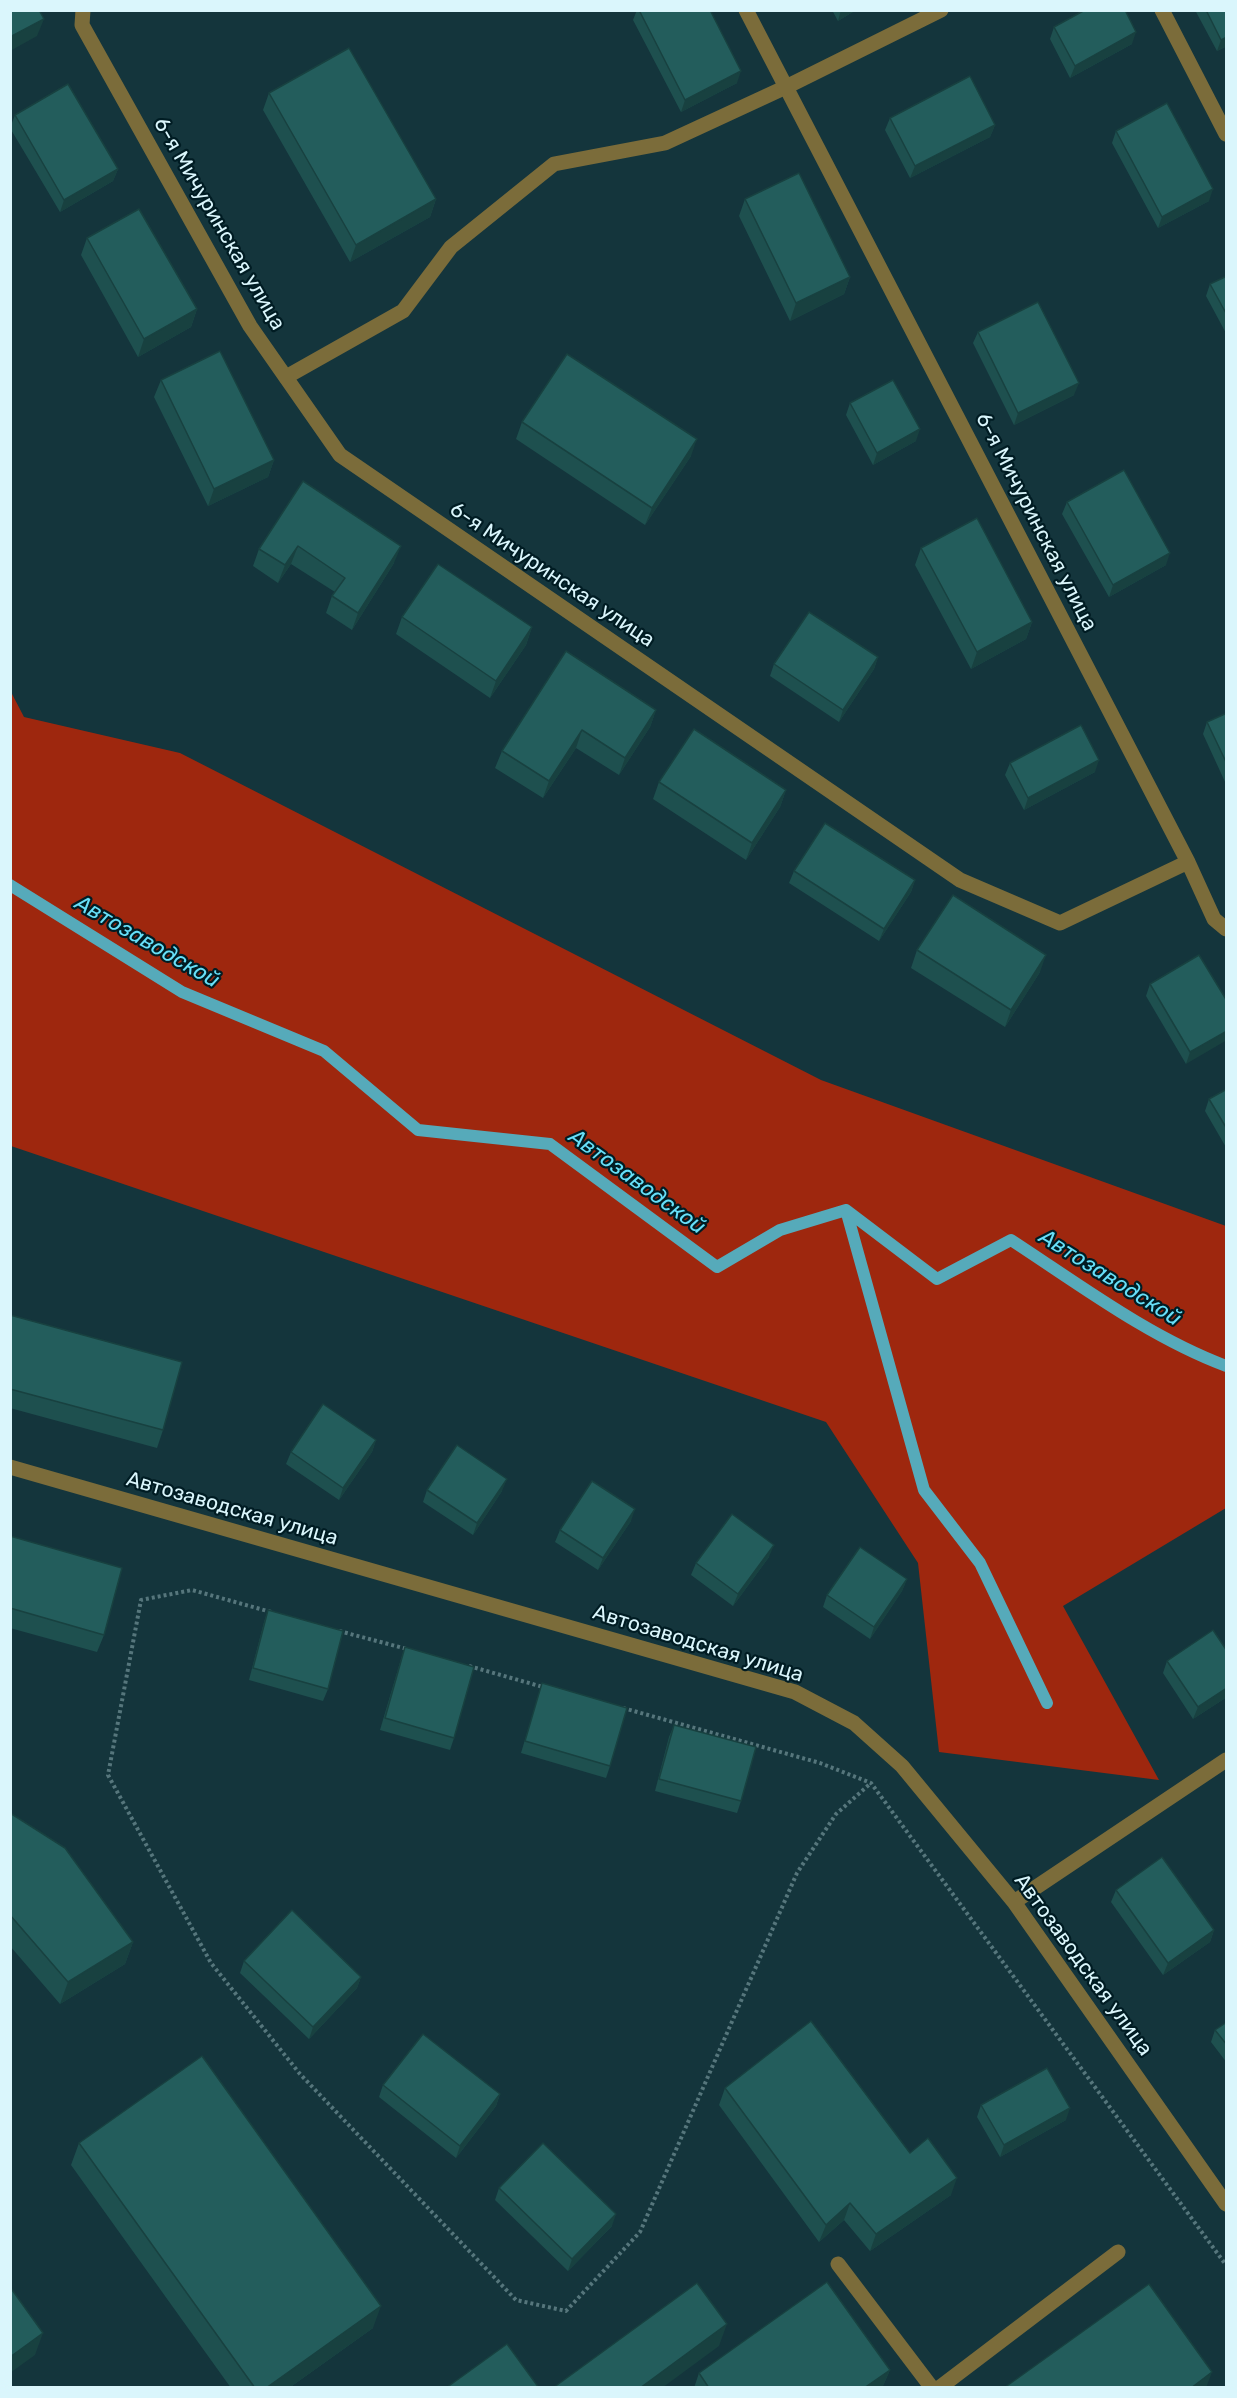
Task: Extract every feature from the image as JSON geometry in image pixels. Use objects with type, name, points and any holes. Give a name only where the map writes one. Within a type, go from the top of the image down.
[{"type":"street","name":"6-я Мичуринская улица","points":[[83,10],[82,25],[250,326],[340,455],[960,880],[1060,922],[1188,862]]},
{"type":"street","name":"6-я Мичуринская улица","points":[[746,10],[1188,862],[1214,919],[1227,929]]},
{"type":"street","points":[[286,377],[403,310],[452,247],[554,164],[665,143],[786,87],[941,10]]},
{"type":"street","points":[[1162,10],[1227,134]]},
{"type":"street","name":"Автозаводская улица","points":[[10,1467],[795,1692],[854,1724],[902,1766],[1014,1902],[1227,2204]]},
{"type":"street","points":[[1014,1902],[1227,1760]]},
{"type":"street","points":[[939,2388],[1118,2252]]},
{"type":"street","points":[[838,2264],[932,2388]]},
{"type":"path","points":[[272,1612],[192,1590],[141,1600],[108,1775],[212,1963],[300,2074],[516,2300],[566,2311],[640,2232],[797,1873],[836,1814],[871,1783]]},
{"type":"path","points":[[329,1628],[409,1650]]},
{"type":"path","points":[[466,1665],[546,1687]]},
{"type":"path","points":[[615,1706],[820,1763],[871,1783],[1227,2265]]},
{"type":"shaded area","points":[[11,692],[24,717],[180,753],[821,1080],[1226,1226],[1226,1508],[1063,1606],[1159,1780],[939,1752],[918,1563],[826,1422],[11,1146]]},
{"type":"building","points":[[10,10],[39,10],[44,19],[10,37]]},
{"type":"building","points":[[639,10],[710,10],[741,71],[685,100]]},
{"type":"building","points":[[1085,10],[1125,10],[1136,32],[1075,66],[1054,27]]},
{"type":"building","points":[[1206,10],[1227,10],[1227,37],[1221,40]]},
{"type":"building","points":[[349,48],[436,199],[356,245],[269,93]]},
{"type":"building","points":[[970,76],[995,125],[915,166],[890,118]]},
{"type":"building","points":[[68,84],[118,169],[64,200],[15,115]]},
{"type":"building","points":[[1167,103],[1213,189],[1162,217],[1116,131]]},
{"type":"building","points":[[799,173],[850,277],[796,303],[745,199]]},
{"type":"building","points":[[139,209],[197,309],[144,339],[87,238]]},
{"type":"building","points":[[1227,276],[1227,315],[1210,284]]},
{"type":"building","points":[[1038,302],[1079,383],[1018,413],[978,332]]},
{"type":"building","points":[[220,351],[274,460],[214,489],[161,380]]},
{"type":"building","points":[[567,354],[697,439],[652,508],[522,422]]},
{"type":"building","points":[[893,380],[920,429],[877,453],[850,403]]},
{"type":"building","points":[[1124,470],[1170,553],[1113,585],[1067,502]]},
{"type":"building","points":[[303,481],[401,546],[358,613],[332,596],[345,578],[298,546],[285,565],[259,549]]},
{"type":"building","points":[[977,518],[1032,622],[977,652],[921,548]]},
{"type":"building","points":[[438,564],[532,627],[496,681],[402,617]]},
{"type":"building","points":[[809,612],[878,657],[843,710],[774,664]]},
{"type":"building","points":[[566,651],[656,710],[625,758],[582,730],[549,781],[502,751]]},
{"type":"building","points":[[1227,713],[1227,764],[1207,722]]},
{"type":"building","points":[[1081,725],[1099,760],[1028,798],[1010,763]]},
{"type":"building","points":[[694,729],[786,790],[752,843],[659,782]]},
{"type":"building","points":[[825,823],[915,880],[884,929],[794,871]]},
{"type":"building","points":[[953,895],[1046,955],[1011,1010],[917,950]]},
{"type":"building","points":[[1199,955],[1227,1001],[1227,1031],[1190,1052],[1150,984]]},
{"type":"building","points":[[1227,1089],[1227,1129],[1209,1099]]},
{"type":"building","points":[[10,1315],[182,1362],[163,1430],[10,1389]]},
{"type":"building","points":[[323,1404],[376,1440],[343,1488],[291,1452]]},
{"type":"building","points":[[457,1445],[507,1479],[477,1523],[427,1490]]},
{"type":"building","points":[[592,1481],[635,1509],[603,1558],[560,1530]]},
{"type":"building","points":[[732,1514],[774,1545],[738,1594],[696,1563]]},
{"type":"building","points":[[10,1536],[122,1568],[104,1635],[10,1608]]},
{"type":"building","points":[[860,1547],[907,1579],[874,1627],[827,1595]]},
{"type":"building","points":[[268,1610],[343,1631],[328,1689],[253,1668]]},
{"type":"building","points":[[1213,1630],[1227,1651],[1227,1688],[1198,1707],[1167,1661]]},
{"type":"building","points":[[405,1647],[474,1667],[454,1738],[385,1718]]},
{"type":"building","points":[[542,1683],[627,1708],[610,1766],[525,1741]]},
{"type":"building","points":[[674,1725],[756,1747],[741,1801],[659,1779]]},
{"type":"building","points":[[10,1813],[65,1848],[133,1942],[68,1982],[10,1915]]},
{"type":"building","points":[[1162,1857],[1214,1930],[1168,1963],[1116,1890]]},
{"type":"building","points":[[292,1910],[361,1977],[313,2027],[244,1961]]},
{"type":"building","points":[[811,2021],[910,2153],[928,2138],[957,2178],[876,2234],[850,2203],[826,2225],[725,2088]]},
{"type":"building","points":[[1227,2022],[1227,2045],[1215,2030]]},
{"type":"building","points":[[423,2034],[500,2094],[460,2146],[383,2085]]},
{"type":"building","points":[[202,2056],[381,2306],[266,2388],[255,2388],[79,2143]]},
{"type":"building","points":[[1047,2068],[1070,2108],[1004,2145],[981,2105]]},
{"type":"building","points":[[543,2143],[616,2214],[572,2259],[499,2188]]},
{"type":"building","points":[[827,2282],[890,2370],[864,2388],[709,2388],[699,2373]]},
{"type":"building","points":[[697,2283],[727,2324],[640,2388],[553,2388]]},
{"type":"building","points":[[1149,2284],[1212,2372],[1191,2388],[1004,2388]]},
{"type":"building","points":[[10,2287],[43,2333],[10,2357]]},
{"type":"building","points":[[507,2344],[539,2388],[446,2388]]},
{"type":"waterway","name":"Автозаводской","points":[[10,885],[182,992],[324,1051],[418,1130],[550,1144],[717,1267],[780,1230],[846,1210],[937,1279],[1011,1240],[1142,1325],[1197,1354],[1226,1366]]},
{"type":"waterway","points":[[846,1210],[924,1490],[980,1563],[1047,1703]]}]
